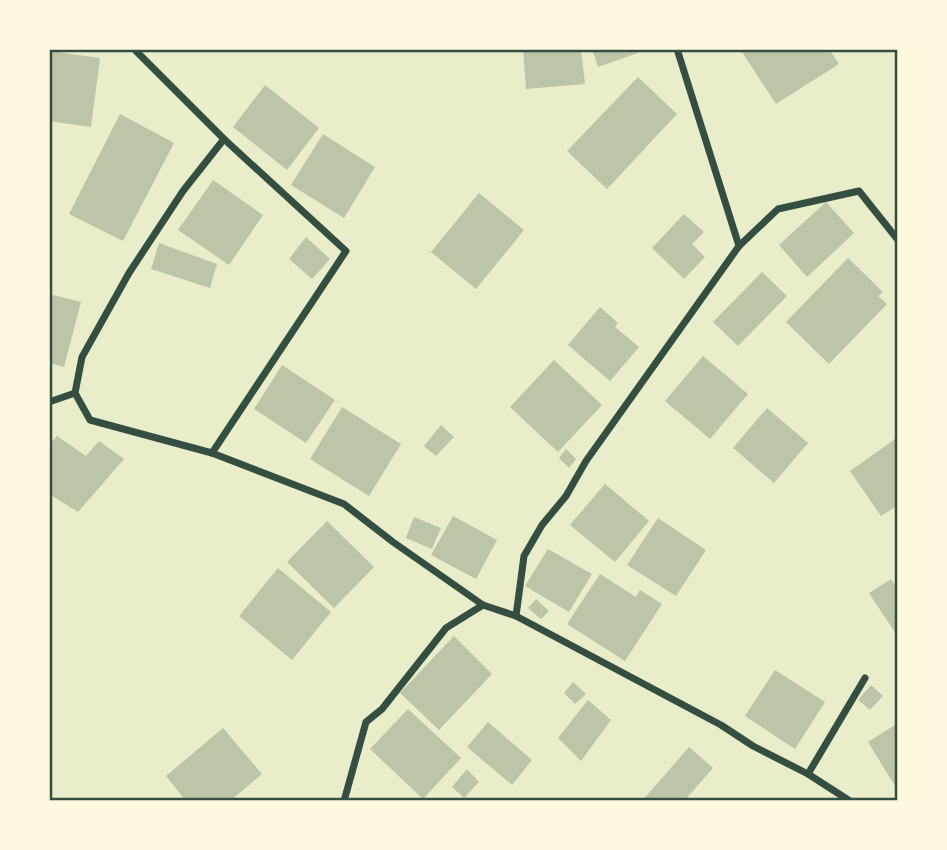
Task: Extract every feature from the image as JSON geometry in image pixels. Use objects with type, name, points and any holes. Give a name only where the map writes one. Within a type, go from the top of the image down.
[{"type":"street","points":[[134,49],[224,139],[346,251],[212,453]]},
{"type":"street","points":[[677,49],[739,246]]},
{"type":"street","points":[[224,139],[183,191],[129,273],[82,357],[75,393],[90,420],[212,453],[344,504],[483,605],[516,616],[721,725],[850,801]]},
{"type":"street","points":[[516,616],[524,556],[542,526],[566,496],[586,461],[739,246],[778,209],[859,191],[898,240]]},
{"type":"street","points":[[49,402],[75,393]]},
{"type":"street","points":[[344,801],[366,722],[382,709],[446,628],[483,605]]},
{"type":"street","points":[[808,774],[865,678]]},
{"type":"building","points":[[523,49],[581,49],[585,84],[526,89]]},
{"type":"building","points":[[592,49],[636,49],[638,53],[598,67]]},
{"type":"building","points":[[748,49],[829,49],[839,64],[776,104],[742,52]]},
{"type":"building","points":[[49,51],[100,58],[91,127],[49,121]]},
{"type":"building","points":[[638,77],[677,114],[607,189],[567,151]]},
{"type":"building","points":[[265,85],[319,128],[287,170],[233,127]]},
{"type":"building","points":[[120,114],[174,143],[123,241],[69,214]]},
{"type":"building","points":[[323,134],[375,167],[344,218],[291,185]]},
{"type":"building","points":[[213,180],[263,215],[229,265],[178,230]]},
{"type":"building","points":[[479,193],[524,230],[476,289],[431,252]]},
{"type":"building","points":[[826,202],[854,233],[807,277],[779,245]]},
{"type":"building","points":[[684,214],[704,232],[692,244],[705,257],[684,279],[652,248]]},
{"type":"building","points":[[306,237],[330,259],[312,279],[289,259]]},
{"type":"building","points":[[159,243],[217,264],[210,288],[151,269]]},
{"type":"building","points":[[848,258],[883,292],[878,296],[887,304],[829,364],[786,322]]},
{"type":"building","points":[[762,272],[787,296],[738,346],[713,322]]},
{"type":"building","points":[[49,294],[81,302],[64,367],[49,363]]},
{"type":"building","points":[[600,307],[618,323],[615,327],[639,347],[610,381],[568,345]]},
{"type":"building","points":[[703,356],[748,394],[710,439],[665,401]]},
{"type":"building","points":[[554,360],[602,405],[558,452],[510,407]]},
{"type":"building","points":[[282,365],[335,400],[306,443],[254,409]]},
{"type":"building","points":[[342,407],[401,444],[369,496],[310,459]]},
{"type":"building","points":[[767,408],[808,443],[774,483],[733,448]]},
{"type":"building","points":[[441,425],[454,437],[436,456],[424,446]]},
{"type":"building","points":[[57,436],[86,456],[99,441],[124,459],[78,512],[49,494],[49,445]]},
{"type":"building","points":[[898,437],[898,505],[881,516],[850,471]]},
{"type":"building","points":[[566,449],[576,459],[569,468],[559,458]]},
{"type":"building","points":[[605,484],[649,521],[615,562],[570,525]]},
{"type":"building","points":[[453,516],[497,540],[476,579],[431,555]]},
{"type":"building","points":[[414,517],[441,528],[432,549],[406,538]]},
{"type":"building","points":[[658,518],[706,550],[676,596],[627,565]]},
{"type":"building","points":[[327,521],[374,567],[334,608],[287,562]]},
{"type":"building","points":[[548,549],[592,574],[569,612],[525,586]]},
{"type":"building","points":[[278,568],[331,612],[292,660],[239,616]]},
{"type":"building","points":[[600,574],[636,597],[640,590],[662,604],[625,661],[567,624]]},
{"type":"building","points":[[891,579],[898,590],[898,637],[869,593]]},
{"type":"building","points":[[536,599],[549,611],[541,619],[528,608]]},
{"type":"building","points":[[454,636],[492,674],[439,730],[400,693]]},
{"type":"building","points":[[775,670],[825,702],[795,749],[745,716]]},
{"type":"building","points":[[573,682],[586,694],[575,704],[564,693]]},
{"type":"building","points":[[871,685],[883,696],[870,710],[858,700]]},
{"type":"building","points":[[588,700],[611,720],[581,761],[558,738]]},
{"type":"building","points":[[408,709],[461,758],[423,799],[370,749]]},
{"type":"building","points":[[488,722],[532,760],[512,785],[467,747]]},
{"type":"building","points":[[898,723],[898,784],[895,786],[868,742]]},
{"type":"building","points":[[223,728],[262,774],[230,801],[186,801],[166,776]]},
{"type":"building","points":[[689,747],[713,768],[684,801],[642,801]]},
{"type":"building","points":[[467,769],[479,782],[464,798],[452,787]]}]
